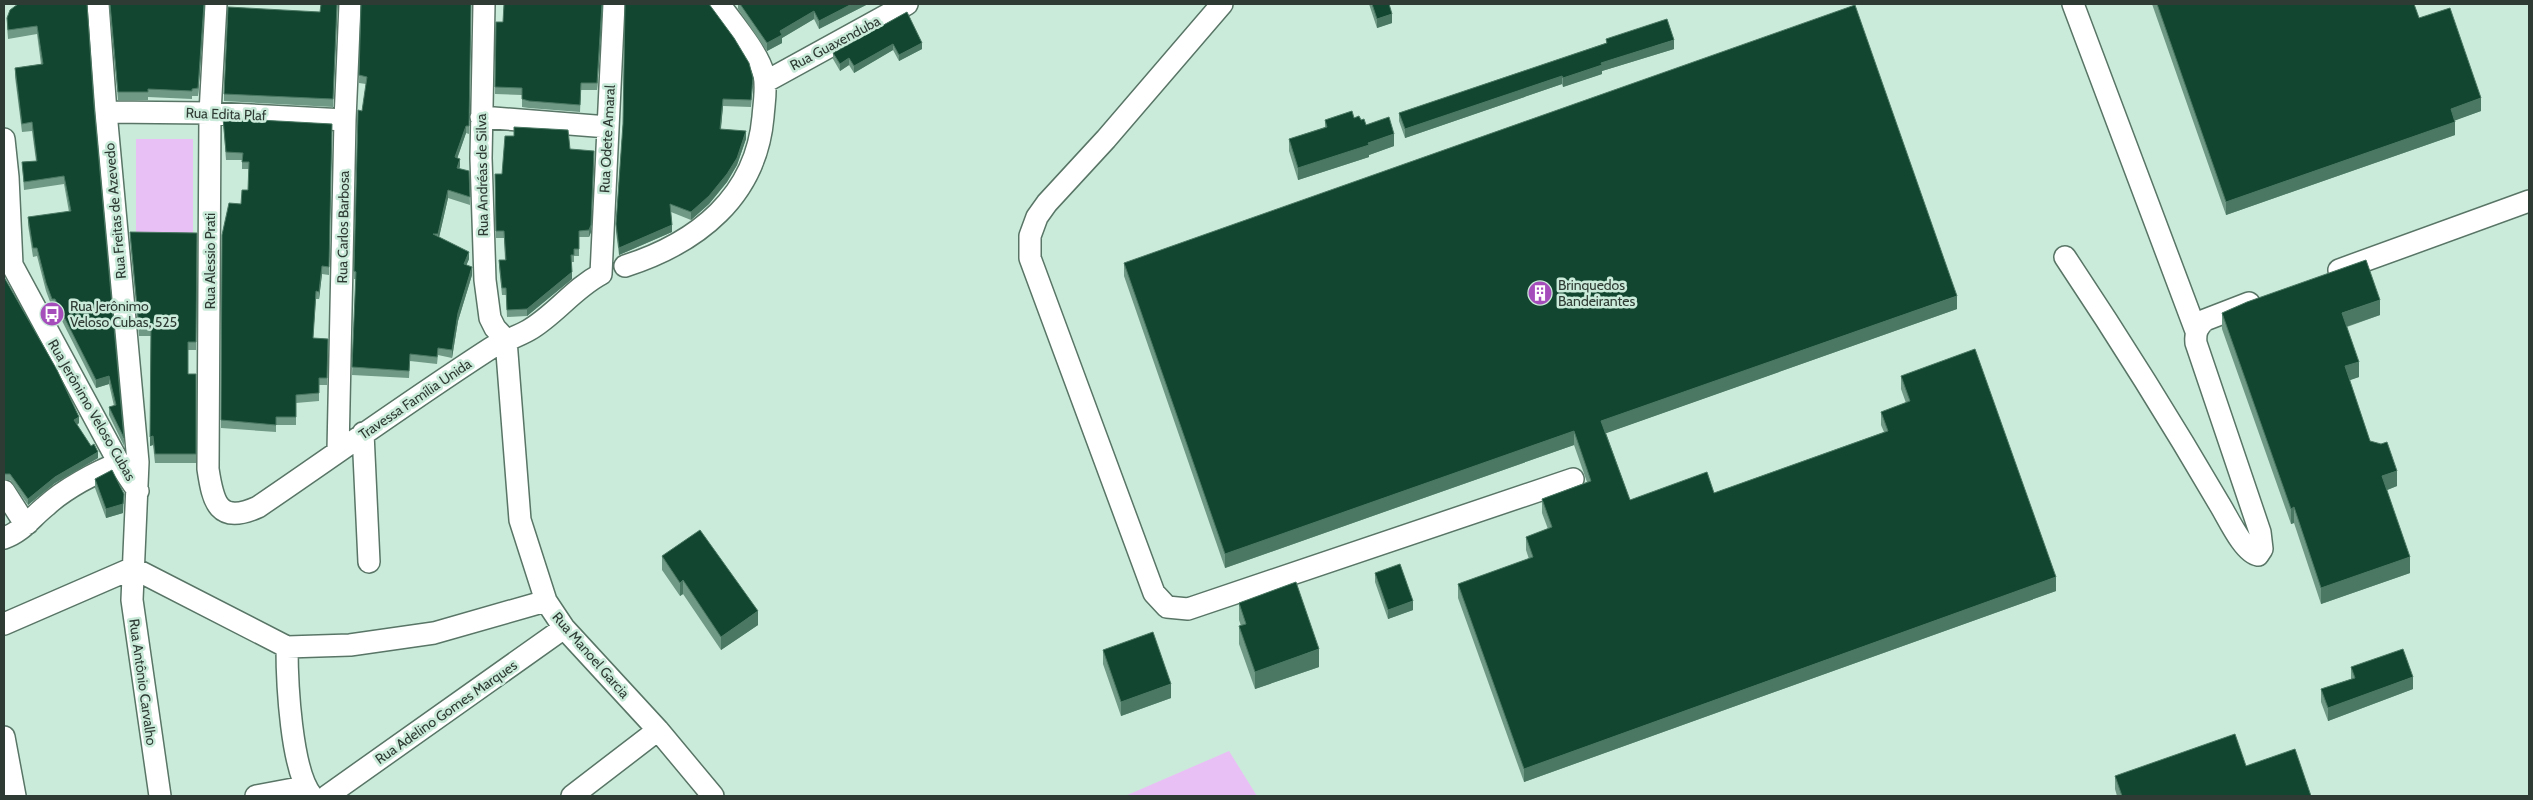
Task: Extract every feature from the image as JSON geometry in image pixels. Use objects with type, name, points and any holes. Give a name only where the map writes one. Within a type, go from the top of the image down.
[{"type":"street","name":"Rua Freitas de Azevedo","points":[[98,4],[106,112],[136,433],[138,491],[133,568]]},
{"type":"street","name":"Rua Alessio Prati","points":[[216,4],[210,113],[208,469],[212,496],[217,506],[226,511]]},
{"type":"street","name":"Rua Carlos Barbosa","points":[[338,451],[345,120],[350,4]]},
{"type":"street","name":"Rua Andréas de Silva","points":[[484,4],[481,116],[487,303],[495,328],[506,340]]},
{"type":"street","name":"Rua Odete Amaral","points":[[600,274],[614,4]]},
{"type":"street","points":[[625,266],[646,259],[688,238],[714,218],[736,192],[750,171],[762,124],[765,82],[759,63],[719,4]]},
{"type":"street","name":"Rua Guaxenduba","points":[[765,82],[906,4]]},
{"type":"street","points":[[1222,4],[1106,139],[1047,203],[1037,217],[1030,236],[1030,258],[1154,593],[1167,607],[1188,609],[1573,479]]},
{"type":"street","points":[[2066,257],[2178,432],[2231,524],[2249,551],[2258,555],[2262,549],[2260,532],[2196,343],[2196,331],[2073,4]]},
{"type":"street","name":"Rua Edita Plaf","points":[[106,112],[210,113],[345,120]]},
{"type":"street","points":[[481,116],[608,126]]},
{"type":"street","points":[[4,139],[8,177],[8,258]]},
{"type":"street","points":[[2316,279],[2529,201]]},
{"type":"street","name":"Rua Jerônimo Veloso Cubas","points":[[8,258],[119,463],[138,491]]},
{"type":"street","name":"Travessa Família Unida","points":[[226,511],[242,513],[258,508],[418,394],[506,340],[528,331],[572,294],[600,274]]},
{"type":"street","points":[[2196,331],[2205,320],[2270,296]]},
{"type":"street","name":"Rua Manoel Garcia","points":[[506,340],[520,520],[546,601],[564,628],[658,730],[713,796]]},
{"type":"street","points":[[363,433],[369,562]]},
{"type":"street","points":[[4,538],[19,532],[59,496],[96,473],[119,463]]},
{"type":"street","points":[[4,492],[20,516],[28,523]]},
{"type":"street","points":[[4,624],[133,568],[287,647],[350,645],[434,632],[546,601]]},
{"type":"street","name":"Rua Antônio Carvalho","points":[[133,568],[132,600],[134,630],[160,796]]},
{"type":"street","name":"Rua Adelino Gomes Marques","points":[[327,796],[564,628]]},
{"type":"street","points":[[256,796],[308,792],[294,737],[287,685],[287,647]]},
{"type":"street","points":[[572,796],[658,730]]},
{"type":"street","points":[[4,737],[15,796]]},
{"type":"shaded area","points":[[136,139],[193,139],[193,234],[136,234]]},
{"type":"shaded area","points":[[1229,751],[1257,796],[1125,796]]},
{"type":"building","points":[[18,4],[87,4],[94,105],[124,438],[109,407],[116,405],[109,376],[96,380],[55,299],[52,299],[37,248],[33,248],[28,217],[71,211],[64,176],[24,182],[22,162],[37,161],[32,122],[22,124],[15,68],[43,64],[37,26],[8,30],[7,18],[10,10]]},
{"type":"building","points":[[110,4],[204,4],[198,88],[192,89],[192,91],[148,89],[148,92],[118,92]]},
{"type":"building","points":[[321,4],[337,4],[333,99],[224,94],[228,7],[320,12]]},
{"type":"building","points":[[361,4],[471,4],[469,126],[466,126],[455,157],[460,159],[457,168],[469,171],[470,197],[448,190],[438,234],[433,234],[469,252],[464,264],[472,267],[458,313],[452,350],[438,348],[437,357],[410,354],[409,371],[352,367],[356,272],[354,271],[358,110],[362,111],[367,77],[359,75]]},
{"type":"building","points":[[504,4],[602,4],[597,83],[581,83],[580,105],[529,101],[522,99],[522,88],[495,87],[496,22],[503,22]]},
{"type":"building","points":[[625,4],[709,4],[734,38],[749,63],[753,78],[751,100],[723,99],[720,129],[746,131],[737,158],[727,174],[709,196],[691,212],[670,204],[672,225],[619,248],[616,224],[623,124]]},
{"type":"building","points":[[740,4],[852,4],[819,21],[814,11],[780,31],[782,35],[767,43]]},
{"type":"building","points":[[1372,4],[1389,4],[1392,14],[1377,19]]},
{"type":"building","points":[[2157,4],[2414,4],[2419,18],[2450,8],[2481,98],[2451,109],[2455,122],[2226,202]]},
{"type":"building","name":"Brinquedos Bandeirantes","points":[[1855,5],[1957,296],[1601,421],[1630,500],[1707,472],[1714,493],[1888,431],[1881,412],[1910,401],[1901,376],[1975,349],[2056,577],[1524,769],[1458,584],[1533,557],[1526,537],[1552,527],[1542,499],[1591,481],[1574,431],[1225,554],[1124,263]]},
{"type":"building","points":[[907,12],[922,43],[899,55],[893,44],[854,66],[849,58],[840,64],[833,53]]},
{"type":"building","points":[[1667,19],[1674,40],[1405,129],[1399,113],[1607,43],[1606,39]]},
{"type":"building","points":[[1352,111],[1354,118],[1359,116],[1361,120],[1364,119],[1366,125],[1389,117],[1394,134],[1368,143],[1369,145],[1298,168],[1289,139],[1327,127],[1325,120]]},
{"type":"building","points":[[223,118],[332,124],[329,267],[322,266],[319,292],[316,291],[313,338],[328,339],[327,378],[319,378],[319,393],[296,395],[296,417],[276,417],[276,425],[221,420],[222,235],[229,203],[241,204],[242,190],[248,190],[249,162],[242,162],[243,153],[226,152]]},
{"type":"building","points":[[514,127],[568,130],[570,149],[594,151],[591,225],[589,230],[579,231],[579,249],[574,249],[574,255],[571,255],[572,272],[527,309],[507,310],[506,288],[502,288],[499,260],[506,260],[504,231],[496,231],[495,174],[502,174],[505,136],[514,136]]},
{"type":"building","points":[[130,232],[197,233],[196,342],[188,342],[188,374],[196,374],[196,454],[155,454],[153,436],[150,437],[151,327],[139,327]]},
{"type":"building","points":[[2366,260],[2380,300],[2342,313],[2359,362],[2345,366],[2370,441],[2381,444],[2387,442],[2397,471],[2382,476],[2410,557],[2321,588],[2294,507],[2291,509],[2222,313],[2247,302]]},
{"type":"building","points":[[4,277],[57,370],[79,417],[74,420],[91,446],[94,444],[98,452],[55,477],[28,499],[10,474],[4,474]]},
{"type":"building","points":[[112,470],[124,494],[123,504],[106,509],[95,479]]},
{"type":"building","points":[[700,530],[758,611],[721,637],[683,580],[680,583],[662,556]]},
{"type":"building","points":[[1400,564],[1413,601],[1388,610],[1375,573]]},
{"type":"building","points":[[1296,582],[1319,649],[1255,672],[1239,626],[1246,624],[1239,603]]},
{"type":"building","points":[[1153,632],[1171,684],[1121,702],[1103,650]]},
{"type":"building","points":[[2403,649],[2413,677],[2328,708],[2321,689],[2355,678],[2351,667]]},
{"type":"building","points":[[2235,734],[2246,766],[2295,749],[2311,796],[2122,796],[2115,776]]},
{"type":"place","name":"Brinquedos Bandeirantes","points":[[1540,293]]},
{"type":"place","name":"Rua Jerônimo Veloso Cubas, 525","points":[[52,314]]}]
